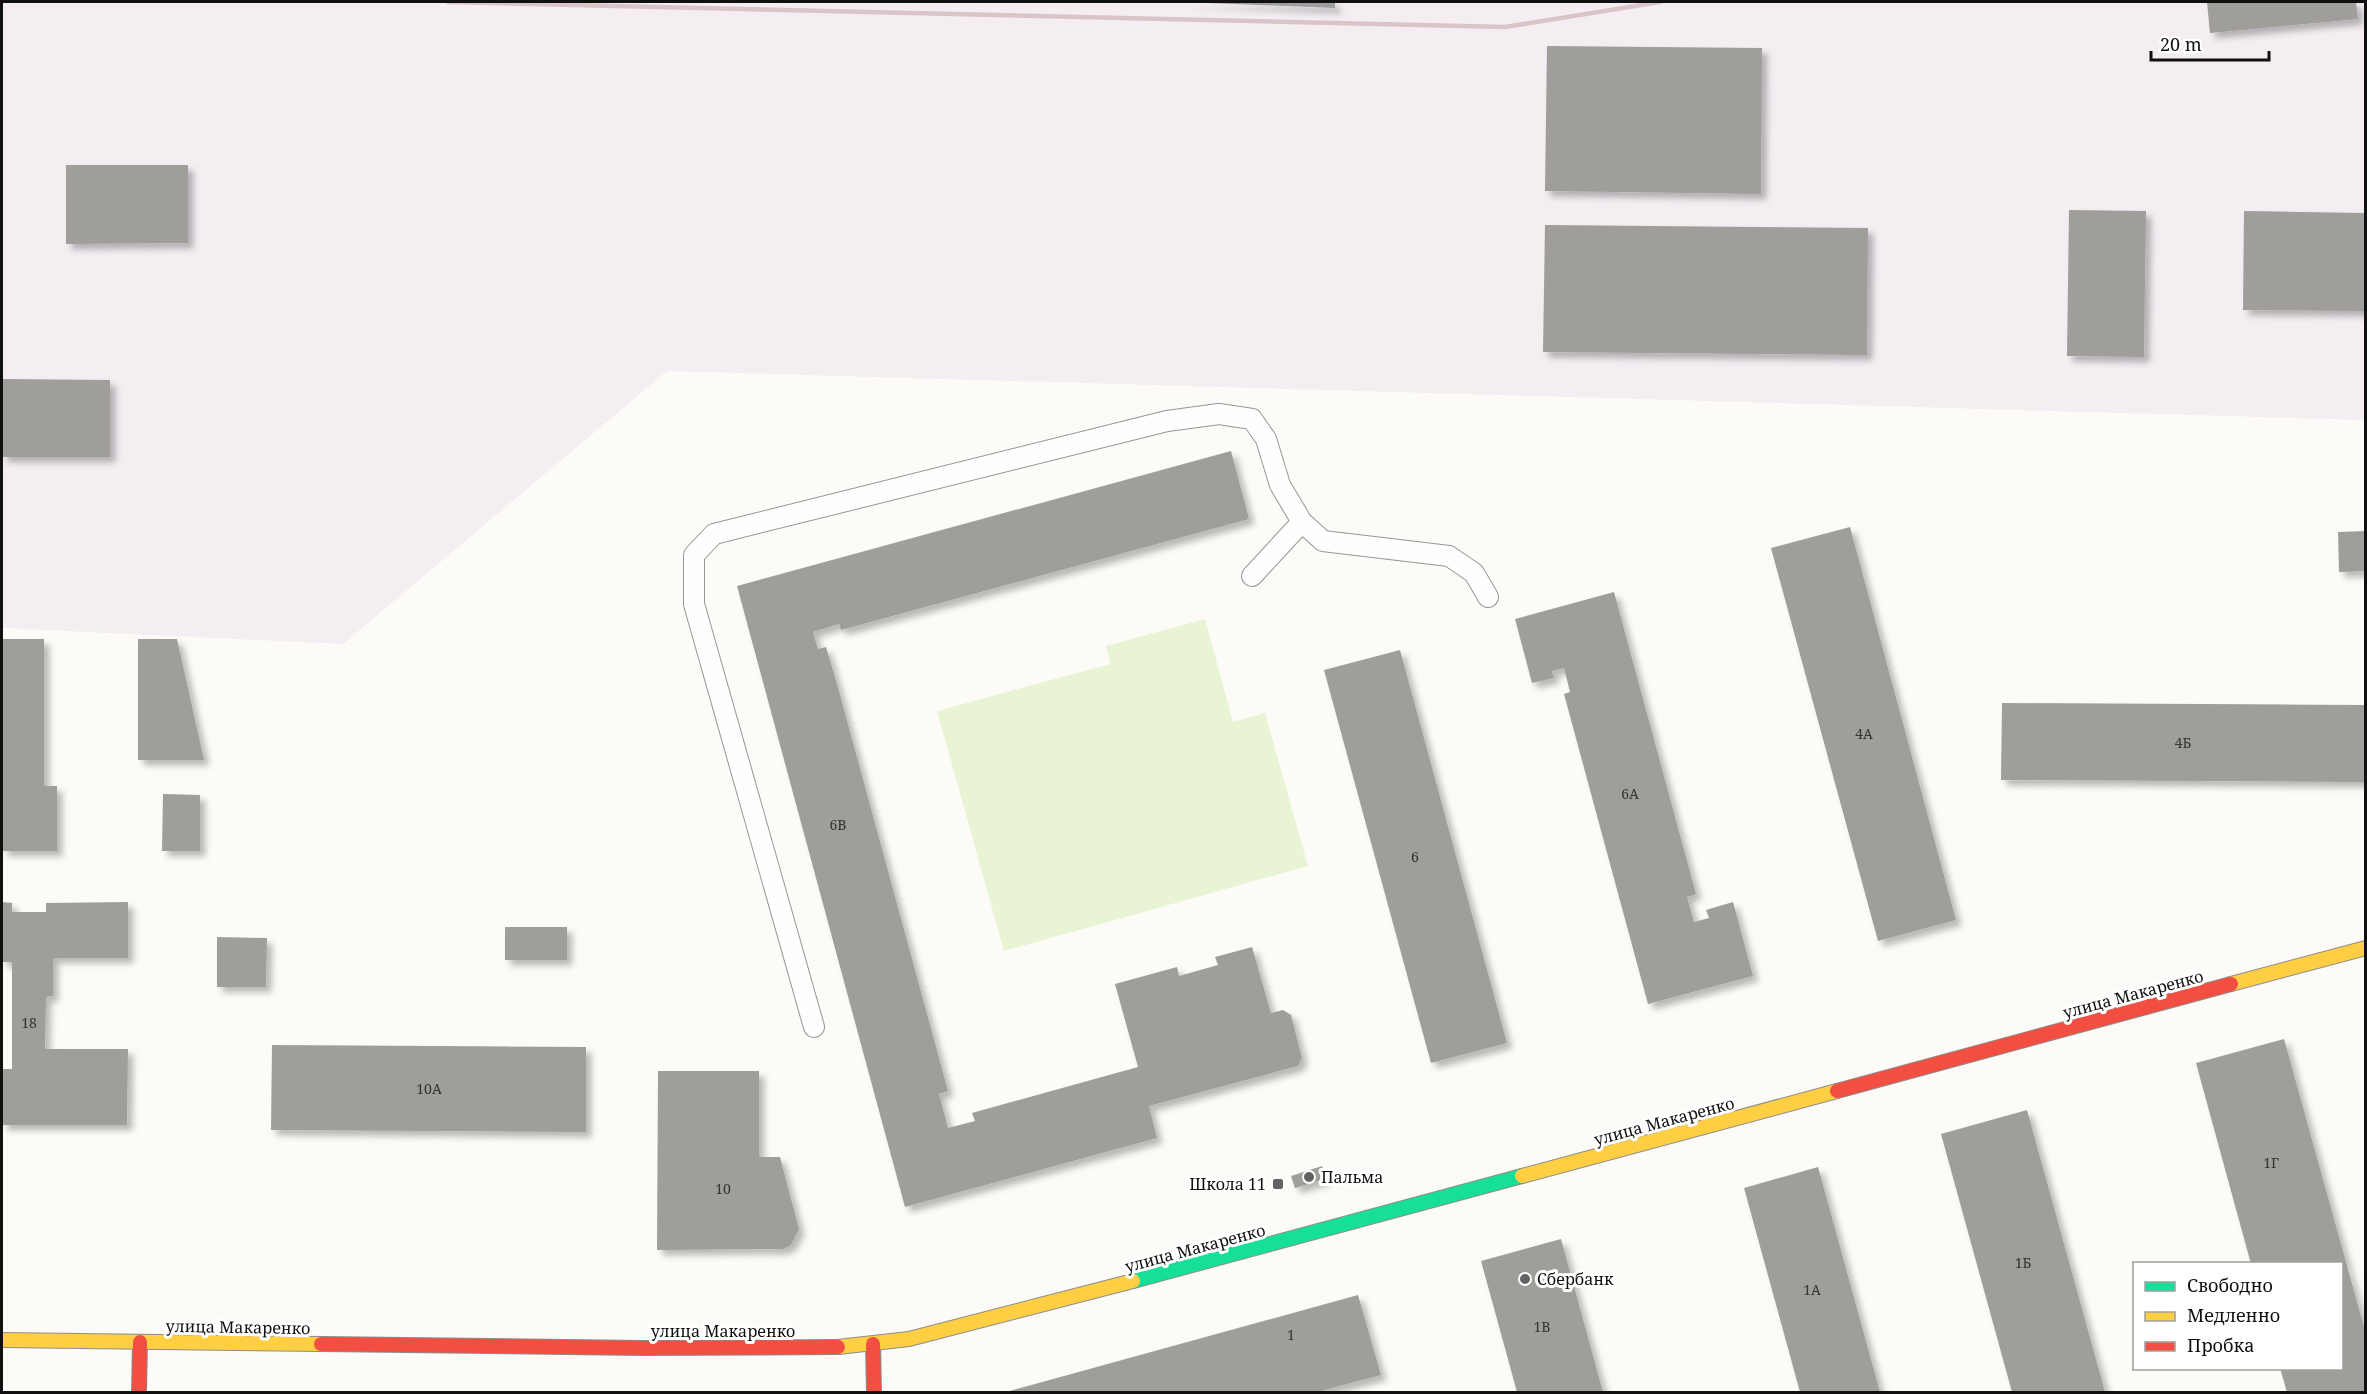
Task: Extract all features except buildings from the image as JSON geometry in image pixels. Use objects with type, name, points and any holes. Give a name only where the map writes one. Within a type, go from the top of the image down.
[{"type":"street","name":"улица Макаренко","points":[[2,1340],[642,1348],[834,1347],[909,1339],[978,1323],[2366,948]]},
{"type":"street","points":[[139,1392],[140,1342]]},
{"type":"street","points":[[873,1344],[874,1392]]},
{"type":"lane","points":[[814,1028],[694,604],[694,555],[714,534],[1167,421],[1219,414],[1252,419],[1266,439],[1280,484],[1302,522],[1323,541],[1449,556],[1474,573],[1488,597]]},
{"type":"lane","points":[[1252,576],[1302,522]]},
{"type":"shaded area","points":[[2,2],[2365,2],[2365,420],[667,371],[343,644],[2,628]]},
{"type":"green space","points":[[1205,619],[1233,722],[1265,713],[1308,866],[1004,951],[937,711],[1110,664],[1106,646]]},
{"type":"railway","points":[[448,2],[1505,27],[1660,2]]},
{"type":"traffic: fast","points":[[1133,1281],[1522,1176]]},
{"type":"traffic: slow","points":[[2231,984],[2366,948]]},
{"type":"traffic: slow","points":[[1522,1176],[1837,1091]]},
{"type":"traffic: slow","points":[[838,1347],[909,1339],[1133,1281]]},
{"type":"traffic: slow","points":[[2,1340],[321,1344]]},
{"type":"traffic: jam","points":[[1837,1091],[2231,984]]},
{"type":"traffic: jam","points":[[139,1392],[140,1342]]},
{"type":"traffic: jam","points":[[321,1344],[642,1348],[838,1347]]},
{"type":"traffic: jam","points":[[873,1344],[874,1392]]},
{"type":"place","name":"Пальма","points":[[1309,1177]]},
{"type":"place","name":"Школа 11","points":[[1278,1184]]},
{"type":"place","name":"Сбербанк","points":[[1525,1279]]}]
